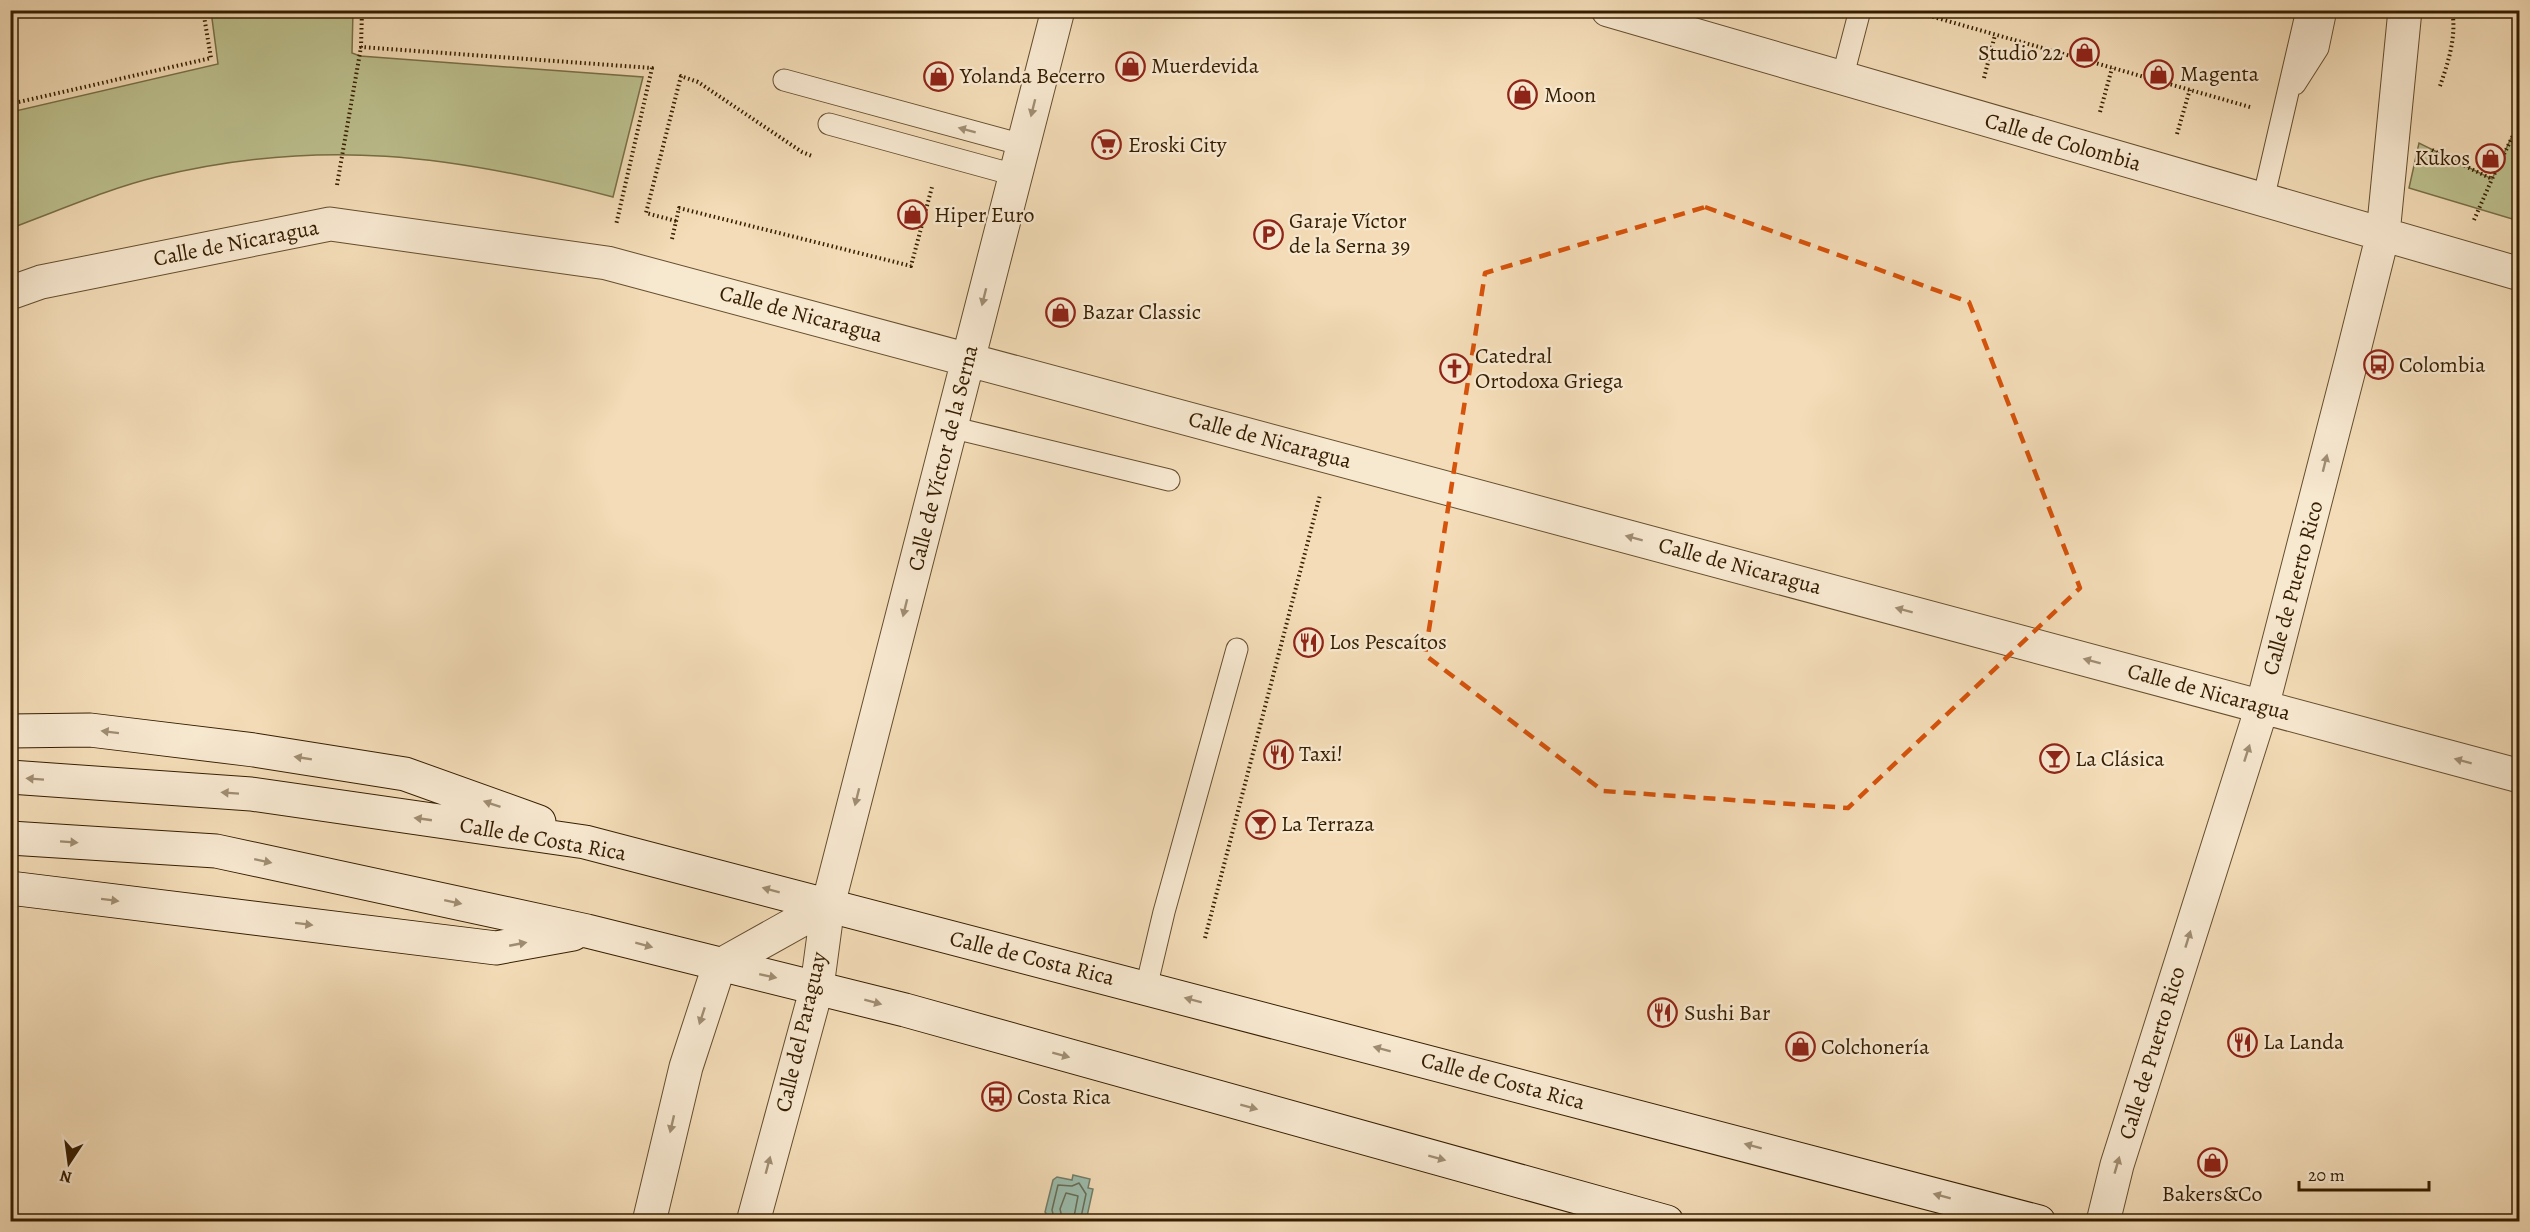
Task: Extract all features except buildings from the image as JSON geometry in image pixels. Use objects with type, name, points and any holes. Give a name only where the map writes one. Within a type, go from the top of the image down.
[{"type":"street","name":"Calle de Víctor de la Serna","points":[[828,905],[1058,10]]},
{"type":"street","name":"Calle de Colombia","points":[[1608,10],[2520,274]]},
{"type":"street","name":"Calle de Puerto Rico","points":[[2103,1221],[2124,1142],[2262,707],[2383,234],[2404,10]]},
{"type":"street","name":"Calle de Nicaragua","points":[[10,293],[41,282],[330,224],[607,263],[2520,776]]},
{"type":"street","points":[[10,731],[90,730],[254,750],[405,774],[517,813],[585,842]]},
{"type":"street","name":"Calle de Costa Rica","points":[[10,777],[251,794],[585,842],[2039,1221]]},
{"type":"street","points":[[10,838],[216,851],[587,931],[719,966],[817,987],[1667,1221]]},
{"type":"street","points":[[10,888],[496,948],[587,931]]},
{"type":"street","name":"Calle del Paraguay","points":[[719,966],[828,905]]},
{"type":"street","name":"Calle del Paraguay","points":[[753,1221],[817,987],[828,905]]},
{"type":"street","points":[[649,1221],[686,1067],[719,966]]},
{"type":"lane","points":[[1842,79],[1860,10]]},
{"type":"lane","points":[[2263,200],[2307,10]]},
{"type":"lane","points":[[2286,100],[2318,48],[2326,10]]},
{"type":"lane","points":[[783,80],[1019,160]]},
{"type":"lane","points":[[829,124],[1019,160]]},
{"type":"lane","points":[[950,427],[1169,480]]},
{"type":"lane","points":[[1146,988],[1164,912],[1237,649]]},
{"type":"path","points":[[10,104],[210,58],[203,10]]},
{"type":"path","points":[[343,153],[361,47],[362,10]]},
{"type":"path","points":[[1932,10],[1930,16],[2254,108],[2256,98]]},
{"type":"path","points":[[361,47],[652,68],[607,263]]},
{"type":"path","points":[[676,221],[646,213],[681,76],[698,82],[802,152],[822,159]]},
{"type":"path","points":[[2392,130],[2492,179],[2520,121]]},
{"type":"path","points":[[663,277],[679,208],[911,266],[933,183]]},
{"type":"path","points":[[1205,938],[1330,456]]},
{"type":"highlighted area","points":[[1705,207],[1969,302],[2080,588],[1848,808],[1603,791],[1425,655],[1485,273]]},
{"type":"green space","points":[[211,11],[353,11],[352,53],[360,56],[643,77],[613,197],[554,182],[441,162],[386,156],[274,157],[216,165],[156,177],[101,194],[11,228],[11,112],[218,64]]},
{"type":"green space","points":[[2519,121],[2519,221],[2409,188],[2419,143],[2492,179]]},
{"type":"water","points":[[1073,1175],[1090,1179],[1088,1188],[1093,1189],[1086,1221],[1052,1221],[1045,1212],[1053,1180],[1057,1177],[1072,1180]]},
{"type":"place","name":"Studio 22","points":[[2084,53]]},
{"type":"place","name":"Muerdevida","points":[[1130,66]]},
{"type":"place","name":"Magenta","points":[[2159,74]]},
{"type":"place","name":"Yolanda Becerro","points":[[939,76]]},
{"type":"place","name":"Moon","points":[[1523,95]]},
{"type":"place","name":"Eroski City","points":[[1107,145]]},
{"type":"place","name":"Kukos","points":[[2491,158]]},
{"type":"place","name":"Hiper Euro","points":[[913,215]]},
{"type":"place","name":"Garaje Víctor de la Serna 39","points":[[1268,234]]},
{"type":"place","name":"Bazar Classic","points":[[1061,312]]},
{"type":"place","name":"Colombia","points":[[2378,365]]},
{"type":"place","name":"Catedral Ortodoxa Griega","points":[[1454,369]]},
{"type":"place","name":"Los Pescaítos","points":[[1308,642]]},
{"type":"place","name":"Taxi!","points":[[1278,754]]},
{"type":"place","name":"La Clásica","points":[[2054,759]]},
{"type":"place","name":"La Terraza","points":[[1260,824]]},
{"type":"place","name":"Sushi Bar","points":[[1663,1013]]},
{"type":"place","name":"La Landa","points":[[2242,1042]]},
{"type":"place","name":"Colchonería","points":[[1800,1047]]},
{"type":"place","name":"Costa Rica","points":[[996,1097]]},
{"type":"place","name":"Bakers&Co","points":[[2212,1162]]}]
